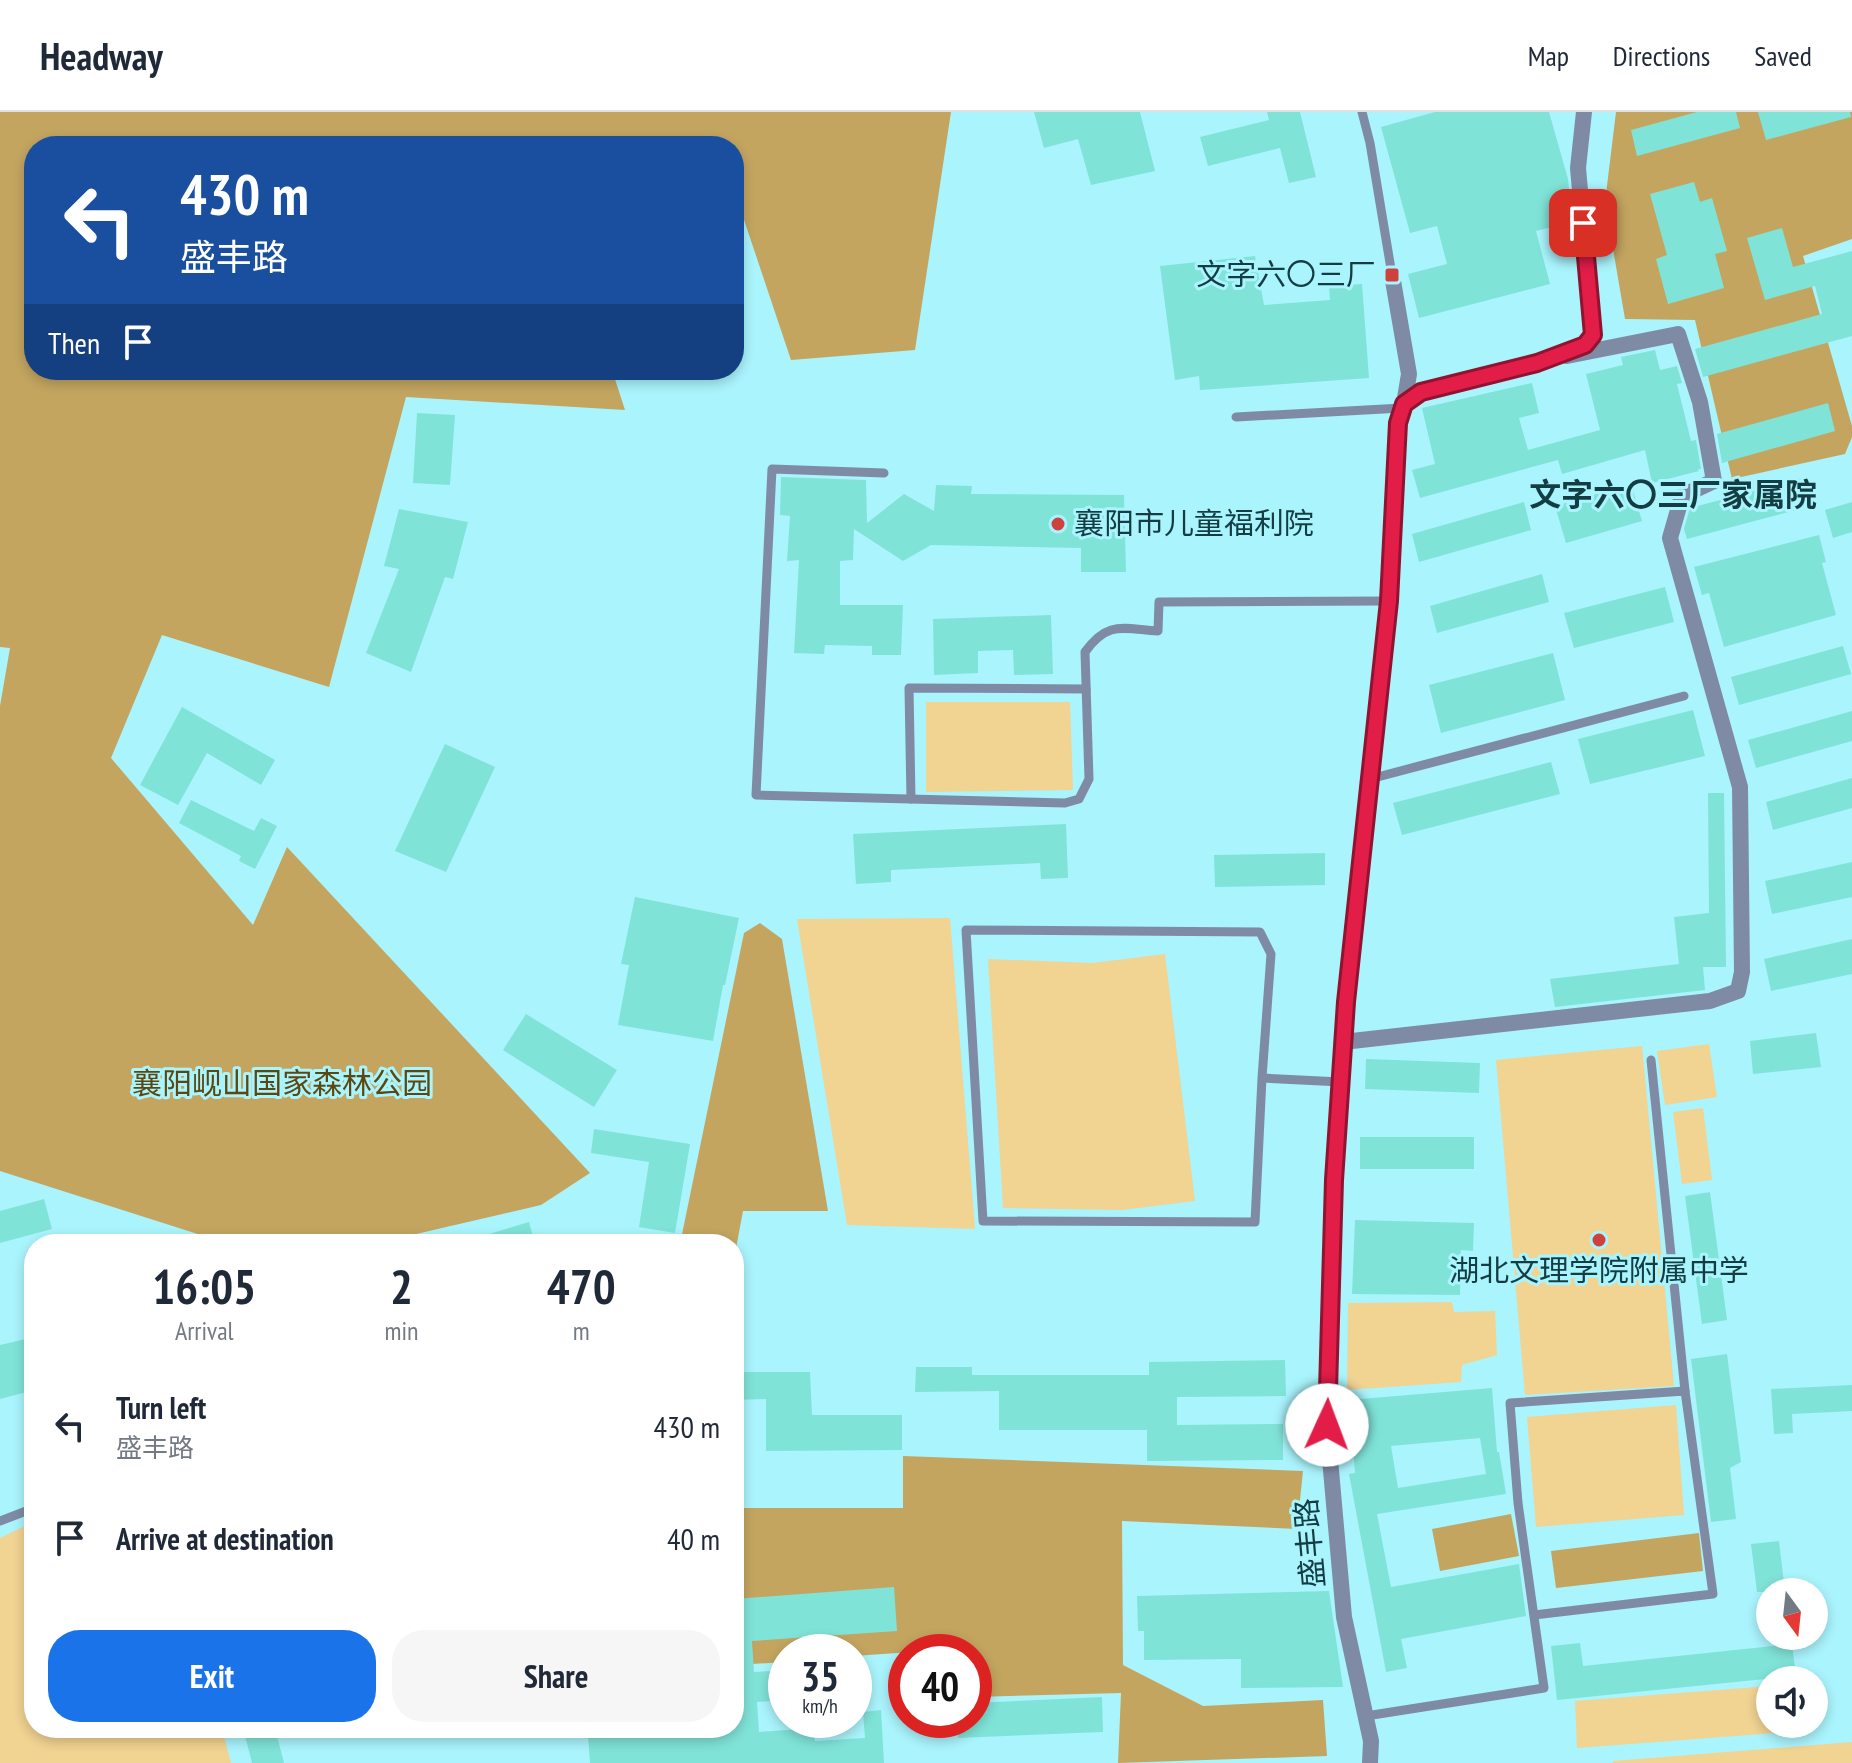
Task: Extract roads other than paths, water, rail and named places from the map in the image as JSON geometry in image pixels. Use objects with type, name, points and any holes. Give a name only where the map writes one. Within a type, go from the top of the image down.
[{"type":"street","points":[[1537,363],[1585,345],[1593,335],[1578,168],[1584,112]]},
{"type":"street","name":"盛丰路","points":[[1370,1763],[1371,1741],[1344,1617],[1327,1425],[1334,1180],[1343,1042],[1389,601],[1398,423],[1409,374],[1392,275]]},
{"type":"street","points":[[1343,1042],[1710,1001],[1738,991],[1742,972],[1740,787],[1670,538],[1682,496],[1714,481],[1700,402],[1678,334],[1537,363],[1421,392],[1403,406]]},
{"type":"lane","points":[[1362,112],[1392,275]]},
{"type":"lane","points":[[1236,417],[1403,406]]},
{"type":"lane","points":[[884,473],[772,469],[756,795],[1065,803],[1079,799],[1089,779],[1085,652],[1095,637],[1111,629],[1158,631],[1159,602],[1389,601]]},
{"type":"lane","points":[[911,799],[909,688],[1086,689]]},
{"type":"lane","points":[[1370,779],[1684,696]]},
{"type":"lane","points":[[966,930],[1260,932],[1271,954],[1262,1078],[1255,1222],[983,1221],[966,930]]},
{"type":"lane","points":[[1534,1615],[1713,1594],[1685,1391],[1651,1060]]},
{"type":"lane","points":[[1262,1078],[1341,1082]]},
{"type":"lane","points":[[1366,1716],[1544,1688],[1518,1503],[1510,1403],[1685,1391]]},
{"type":"lane","points":[[0,1521],[24,1512]]},
{"type":"place","name":"文字六〇三厂","points":[[1392,275]]},
{"type":"place","name":"襄阳市儿童福利院","points":[[1058,524]]},
{"type":"place","name":"湖北文理学院附属中学","points":[[1599,1240]]},
{"type":"district","name":"文字六〇三厂家属院","points":[[1673,495]]},
{"type":"park label","name":"襄阳岘山国家森林公园","points":[[282,1084]]}]
